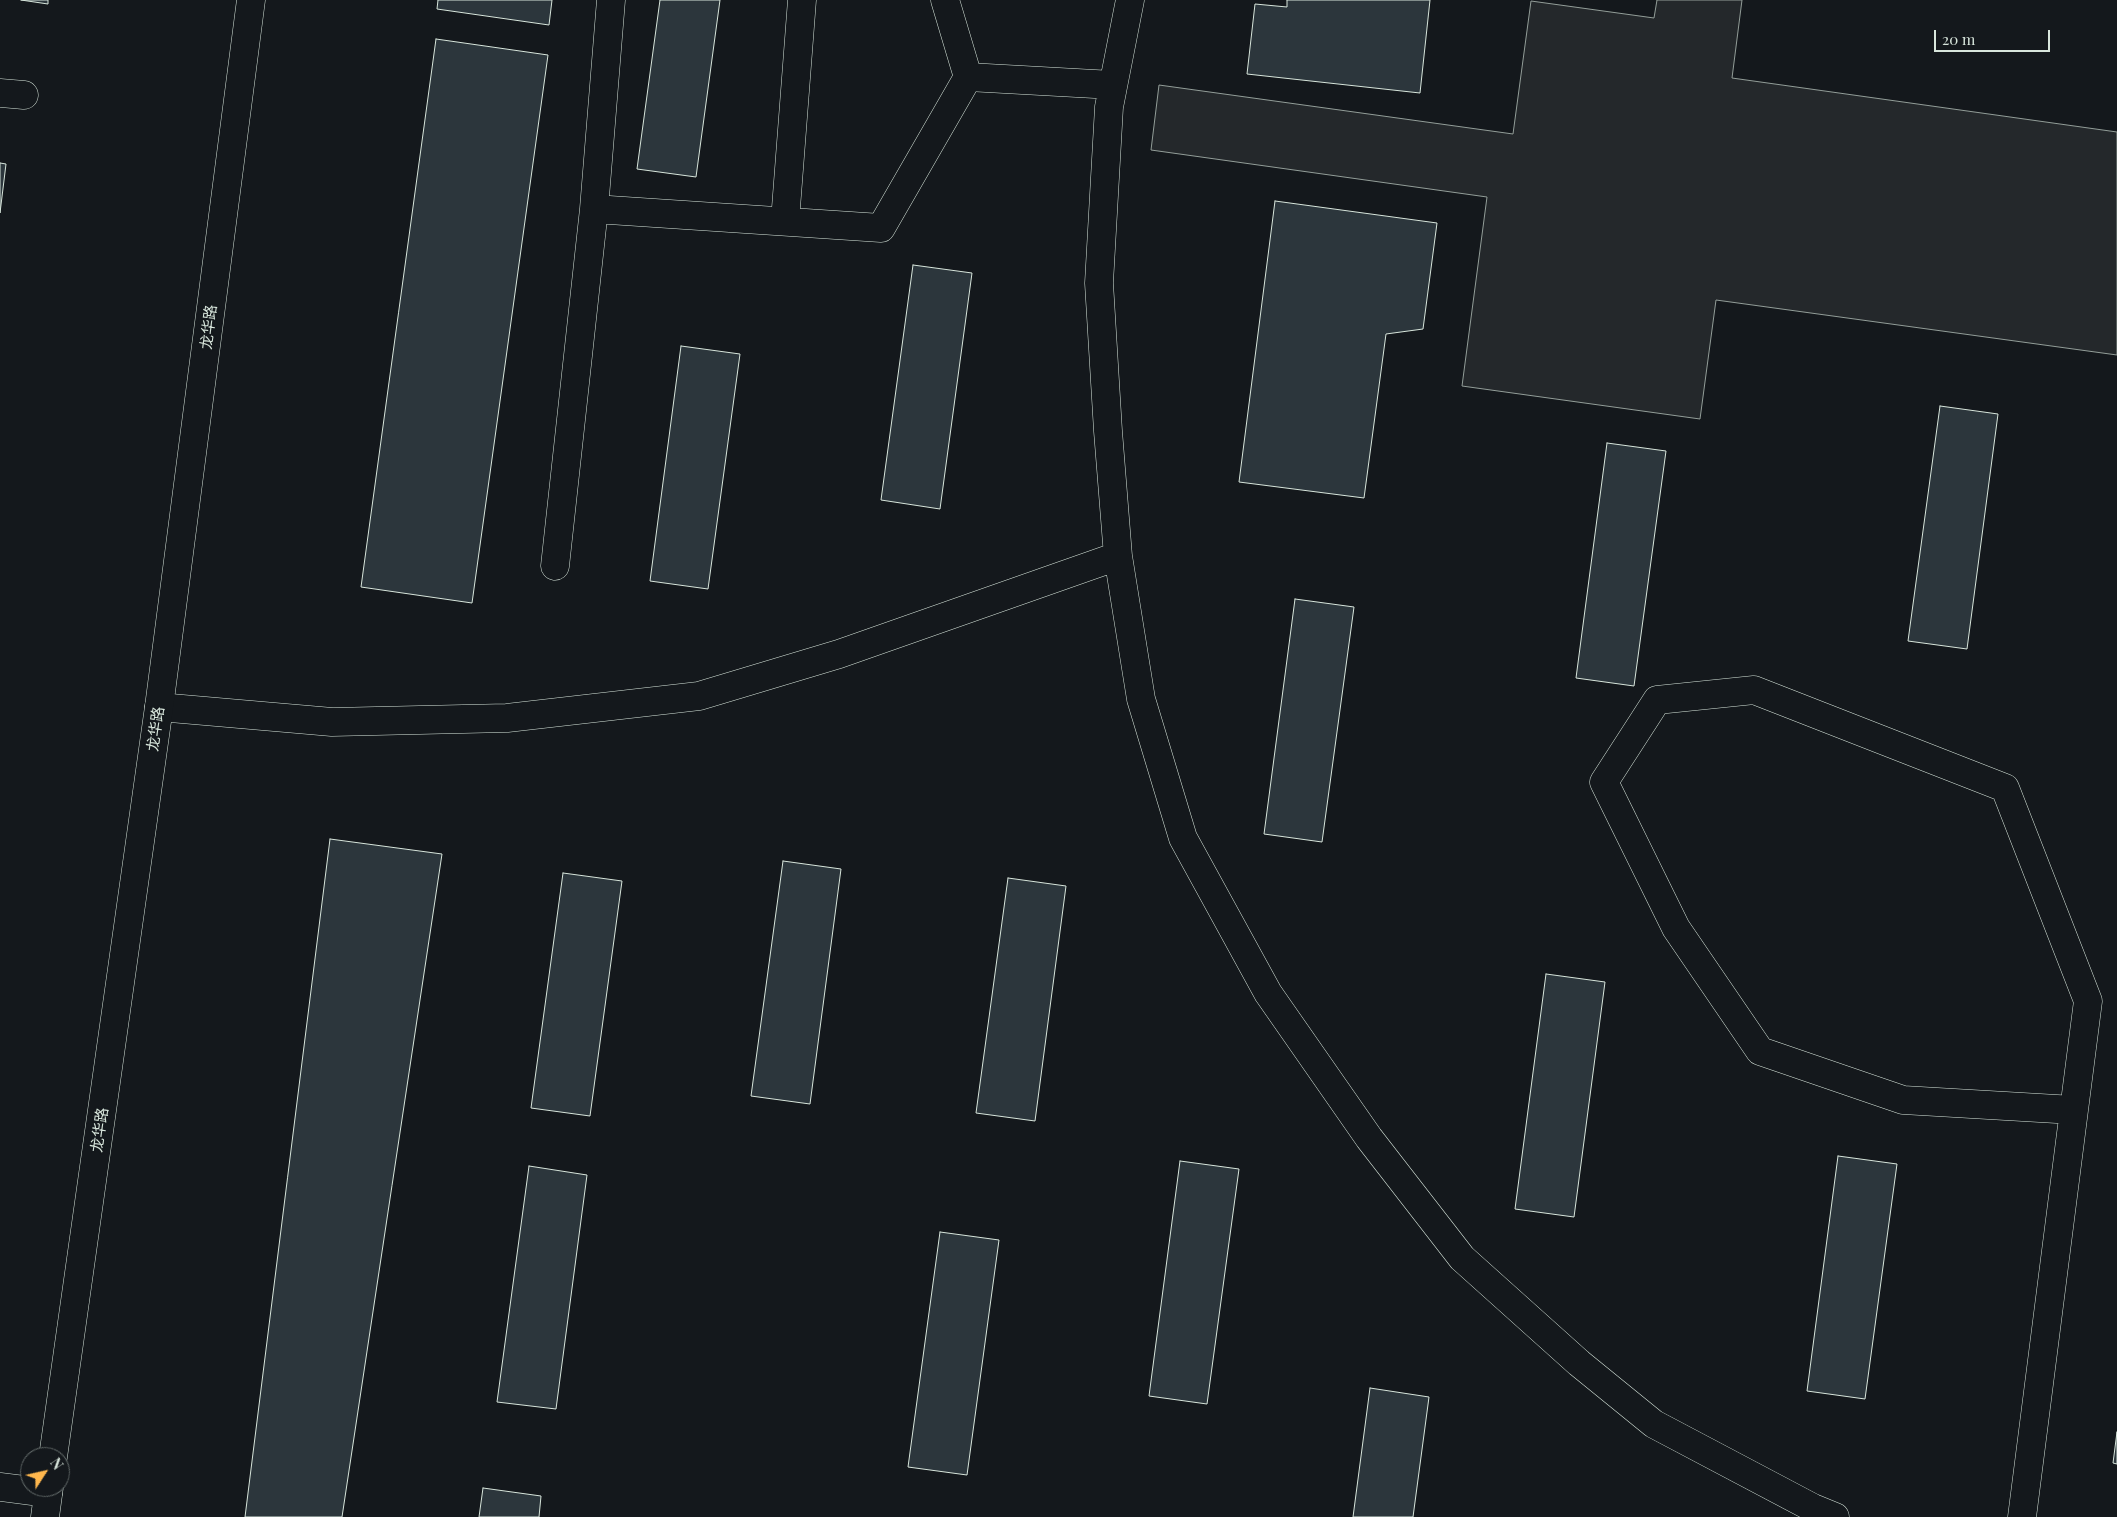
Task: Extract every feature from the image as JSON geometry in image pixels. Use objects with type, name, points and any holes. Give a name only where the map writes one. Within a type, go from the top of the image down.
[{"type":"street","name":"龙华路","points":[[54,1447],[159,707],[251,0]]},
{"type":"street","points":[[555,566],[594,209],[612,0]]},
{"type":"street","points":[[785,221],[802,0]]},
{"type":"street","points":[[594,209],[880,228],[968,77],[945,0]]},
{"type":"street","points":[[1130,0],[1109,107],[1099,283],[1108,431],[1118,556],[1141,699],[1183,838],[1268,993],[1369,1138],[1462,1258],[1586,1369],[1654,1424],[1813,1508],[1835,1517]]},
{"type":"street","points":[[968,77],[1113,85]]},
{"type":"street","points":[[159,707],[342,722],[508,718],[699,696],[839,654],[1118,556]]},
{"type":"street","points":[[2022,1517],[2088,1001],[2005,788],[1754,690],[1657,700],[1604,782],[1676,928],[1760,1051],[1902,1100],[2074,1110]]},
{"type":"street","points":[[0,1487],[48,1499]]},
{"type":"shaded area","points":[[1657,0],[1742,0],[1732,78],[2117,132],[2117,355],[1716,300],[1700,419],[1462,386],[1487,197],[1151,150],[1159,85],[1513,134],[1531,1],[1654,18]]},
{"type":"building","points":[[21,0],[48,0],[48,4]]},
{"type":"building","points":[[438,0],[552,0],[549,25],[437,9]]},
{"type":"building","points":[[660,0],[720,0],[696,177],[637,169]]},
{"type":"building","points":[[1287,0],[1430,0],[1420,93],[1247,74],[1255,4],[1287,7]]},
{"type":"building","points":[[436,39],[548,55],[472,603],[361,587]]},
{"type":"building","points":[[0,163],[6,164],[0,213]]},
{"type":"building","points":[[1275,201],[1437,223],[1423,329],[1386,334],[1364,498],[1239,482]]},
{"type":"building","points":[[913,265],[972,273],[940,509],[881,500]]},
{"type":"building","points":[[681,346],[740,354],[708,589],[650,581]]},
{"type":"building","points":[[1940,406],[1998,414],[1967,649],[1908,641]]},
{"type":"building","points":[[1607,443],[1666,451],[1634,686],[1576,678]]},
{"type":"building","points":[[1295,599],[1354,607],[1322,842],[1264,834]]},
{"type":"building","points":[[330,839],[442,854],[342,1517],[245,1517]]},
{"type":"building","points":[[783,861],[841,869],[810,1104],[751,1096]]},
{"type":"building","points":[[563,873],[622,881],[590,1116],[531,1108]]},
{"type":"building","points":[[1008,878],[1066,886],[1035,1121],[976,1113]]},
{"type":"building","points":[[1546,974],[1605,982],[1574,1217],[1515,1209]]},
{"type":"building","points":[[1838,1156],[1897,1164],[1865,1399],[1807,1391]]},
{"type":"building","points":[[1180,1161],[1239,1169],[1207,1404],[1149,1396]]},
{"type":"building","points":[[529,1166],[587,1175],[556,1409],[497,1402]]},
{"type":"building","points":[[940,1232],[999,1240],[967,1475],[908,1467]]},
{"type":"building","points":[[1370,1388],[1429,1397],[1413,1517],[1353,1517]]},
{"type":"building","points":[[2117,1432],[2117,1464],[2113,1463]]},
{"type":"building","points":[[483,1488],[541,1496],[539,1517],[479,1517]]}]
